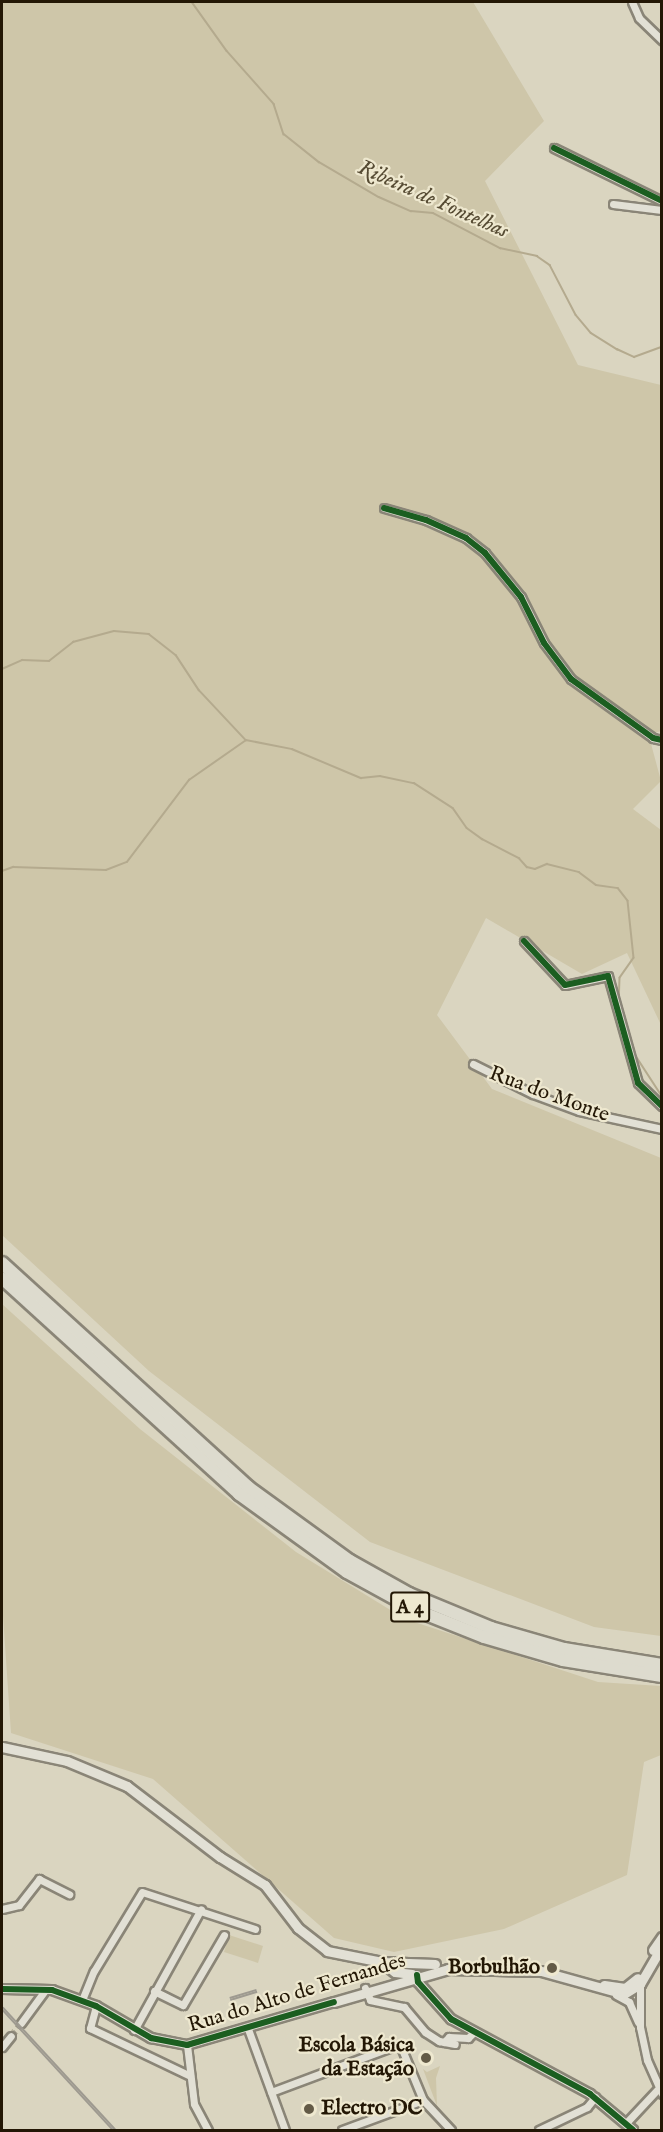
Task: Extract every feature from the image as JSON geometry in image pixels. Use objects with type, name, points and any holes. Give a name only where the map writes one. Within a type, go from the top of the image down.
[{"type":"highway","name":"A 4","points":[[2,1263],[248,1487],[350,1561],[409,1594],[490,1628],[564,1649],[662,1665]]},
{"type":"highway","name":"A 4","points":[[2,1278],[239,1494],[347,1572],[416,1610],[494,1640],[563,1660],[662,1676]]},
{"type":"main road","points":[[2,1747],[67,1761],[127,1786],[265,1885],[298,1929],[318,1946],[337,1954],[415,1972]]},
{"type":"main road","points":[[638,1983],[662,1937]]},
{"type":"main road","points":[[575,1979],[616,1995],[638,1983],[662,1946]]},
{"type":"main road","points":[[388,1964],[435,1967]]},
{"type":"main road","points":[[388,1964],[402,1974],[415,1972]]},
{"type":"main road","points":[[385,1980],[388,1964]]},
{"type":"main road","name":"Rua do Alto de Fernandes","points":[[334,2002],[415,1972],[435,1967],[541,1971],[575,1979]]},
{"type":"main road","name":"Rua do Alto de Fernandes","points":[[366,1990],[402,1974]]},
{"type":"main road","points":[[575,1979],[628,1990]]},
{"type":"street","points":[[632,2],[639,18],[662,40]]},
{"type":"street","points":[[554,148],[662,201]]},
{"type":"street","points":[[613,204],[662,210]]},
{"type":"street","points":[[384,508],[426,520],[466,538],[485,553],[521,597],[544,643],[571,679],[654,738],[662,740]]},
{"type":"street","points":[[524,941],[565,985],[608,976],[638,1083],[662,1106]]},
{"type":"street","name":"Rua do Monte","points":[[473,1064],[533,1094],[579,1111],[662,1129]]},
{"type":"street","points":[[2,1909],[19,1905],[39,1879],[69,1894]]},
{"type":"street","points":[[82,2000],[138,1894],[142,1892],[201,1909],[255,1929]]},
{"type":"street","points":[[134,2030],[201,1909]]},
{"type":"street","points":[[154,1991],[183,2005],[224,1935]]},
{"type":"street","points":[[429,1987],[435,1967]]},
{"type":"street","points":[[415,1972],[429,1987],[439,2005]]},
{"type":"street","points":[[415,1972],[418,1982],[439,2005],[473,2033],[595,2097],[633,2130]]},
{"type":"street","points":[[638,1983],[640,2027]]},
{"type":"street","name":"Rua do Alto de Fernandes","points":[[2,1989],[46,1989],[82,2000],[151,2038],[187,2045],[334,2002]]},
{"type":"street","points":[[21,2023],[46,1989]]},
{"type":"street","points":[[366,1990],[370,2000],[412,2013],[425,2032],[444,2042],[455,2044]]},
{"type":"street","points":[[628,1990],[638,2000]]},
{"type":"street","points":[[626,2123],[659,2092],[640,2027],[629,2002],[628,1990]]},
{"type":"street","points":[[616,1995],[629,2002]]},
{"type":"street","points":[[96,2007],[90,2028],[190,2076]]},
{"type":"street","points":[[248,2029],[285,2130]]},
{"type":"street","points":[[444,2042],[449,2037],[468,2038],[473,2033]]},
{"type":"street","points":[[2,2047],[11,2036]]},
{"type":"street","points":[[187,2045],[194,2104],[208,2130]]},
{"type":"street","points":[[271,2092],[394,2046],[405,2052],[423,2100],[451,2130]]},
{"type":"street","points":[[539,2130],[587,2107],[595,2097]]},
{"type":"street","points":[[342,2130],[423,2100]]},
{"type":"shaded area","points":[[2,2],[473,2],[544,121],[485,181],[578,365],[661,385],[662,731],[653,733],[650,740],[661,781],[633,809],[661,830],[661,1025],[627,953],[582,974],[486,918],[437,1015],[492,1089],[661,1158],[661,1636],[594,1627],[370,1542],[149,1371],[2,1235]]},
{"type":"shaded area","points":[[2,1304],[140,1429],[296,1552],[405,1619],[598,1682],[661,1686],[661,1755],[644,1762],[627,1875],[504,1929],[394,1952],[334,1938],[153,1779],[11,1733],[2,1601]]},
{"type":"shaded area","points":[[229,1935],[263,1946],[258,1963],[224,1952]]},
{"type":"shaded area","points":[[440,2066],[436,2078],[437,2106],[423,2069],[427,2072]]},
{"type":"waterway","name":"Ribeira de Fontelhas","points":[[192,2],[227,51],[274,104],[284,134],[319,162],[379,197],[411,211],[433,213],[500,248],[537,256],[550,265],[576,315],[591,333],[617,349],[634,357],[662,347]]},
{"type":"waterway","points":[[2,669],[22,660],[49,661],[73,642],[114,631],[149,634],[176,655],[199,690],[246,740],[292,749],[361,778],[380,776],[414,783],[453,808],[467,828],[482,839],[519,858],[527,867],[535,869],[547,864],[579,872],[596,885],[618,888],[628,901],[634,958],[620,978],[619,1004]]},
{"type":"waterway","points":[[2,871],[13,867],[106,870],[127,862],[189,780],[245,741]]},
{"type":"waterway","points":[[629,1037],[636,1056],[662,1096]]},
{"type":"tunnel","points":[[11,2036],[21,2023]]},
{"type":"railway","points":[[230,1999],[257,1991]]},
{"type":"railway","points":[[2,2008],[114,2130]]},
{"type":"cycle path","points":[[554,148],[662,201]]},
{"type":"cycle path","points":[[384,508],[426,520],[466,538],[485,553],[521,597],[544,643],[571,679],[653,738],[662,740]]},
{"type":"cycle path","points":[[524,941],[565,985],[608,976],[638,1083],[662,1106]]},
{"type":"cycle path","points":[[417,1975],[418,1982],[451,2019],[590,2094],[633,2130]]},
{"type":"cycle path","points":[[2,1989],[52,1990],[96,2006],[151,2038],[187,2045],[334,2002]]},
{"type":"place","name":"Borbulhão","points":[[552,1968]]},
{"type":"place","name":"Escola Básica da Estação","points":[[426,2058]]},
{"type":"place","name":"Electro DC","points":[[309,2109]]}]
